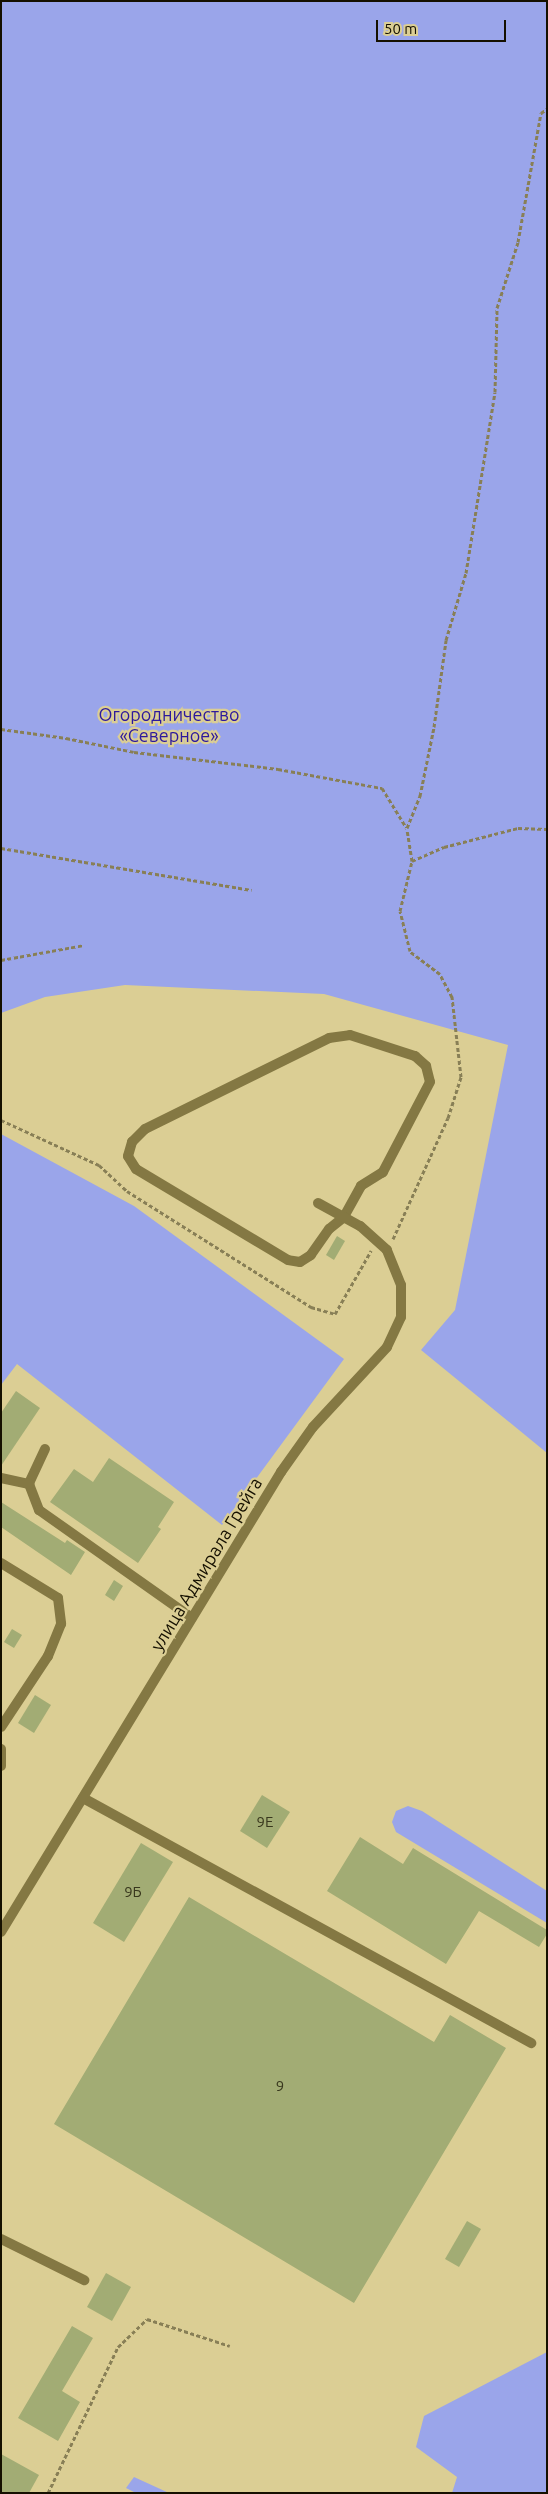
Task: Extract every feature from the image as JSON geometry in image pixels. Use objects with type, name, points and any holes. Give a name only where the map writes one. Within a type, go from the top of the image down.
[{"type":"street","points":[[350,1035],[415,1056],[426,1066],[430,1082],[426,1095],[383,1172],[361,1186],[344,1217],[329,1229],[311,1255],[300,1262],[288,1260],[136,1169],[128,1156],[132,1142],[145,1129],[330,1038],[350,1035]]},
{"type":"street","points":[[318,1203],[360,1226],[388,1250]]},
{"type":"street","name":"улица Адмирала Грейга","points":[[1,1932],[281,1472],[313,1427],[387,1347],[401,1309],[401,1285],[388,1250]]},
{"type":"street","points":[[45,1449],[29,1484],[39,1510],[192,1618]]},
{"type":"street","points":[[1,1478],[29,1484]]},
{"type":"street","points":[[1,1563],[58,1598],[61,1624],[48,1656],[1,1726]]},
{"type":"street","points":[[1,1749],[1,1766]]},
{"type":"street","points":[[83,1798],[531,2043]]},
{"type":"street","points":[[1,2239],[84,2280]]},
{"type":"path","points":[[406,828],[420,796],[434,727],[446,640],[466,573],[495,392],[498,308],[518,242],[540,113],[547,109]]},
{"type":"path","points":[[1,729],[66,738],[134,752],[278,769],[382,788],[406,828],[412,862],[400,910],[410,951],[440,974],[452,997],[461,1077],[448,1118],[388,1250]]},
{"type":"path","points":[[412,862],[453,844],[518,828],[547,828]]},
{"type":"path","points":[[1,848],[251,890]]},
{"type":"path","points":[[1,960],[84,944]]},
{"type":"path","points":[[1,1120],[99,1165],[127,1191],[311,1307],[335,1314],[376,1241]]},
{"type":"path","points":[[48,2493],[118,2347],[147,2319],[230,2346]]},
{"type":"green space","name":"Огородничество «Северное»","points":[[1,1],[547,1],[547,1453],[421,1350],[455,1310],[508,1045],[324,994],[125,985],[45,997],[1,1013]]},
{"type":"green space","points":[[1,1134],[134,1206],[344,1359],[222,1525],[17,1364],[1,1385]]},
{"type":"green space","points":[[408,1806],[422,1811],[547,1891],[547,1923],[396,1832],[392,1822],[396,1811]]},
{"type":"green space","points":[[547,2352],[547,2493],[452,2493],[457,2477],[416,2447],[424,2416]]},
{"type":"green space","points":[[134,2477],[169,2493],[136,2493],[126,2488]]},
{"type":"building","points":[[337,1236],[345,1241],[334,1260],[326,1255]]},
{"type":"building","points":[[16,1391],[40,1408],[1,1466],[1,1413]]},
{"type":"building","points":[[109,1458],[174,1502],[158,1527],[161,1529],[138,1563],[50,1502],[74,1469],[93,1482]]},
{"type":"building","points":[[1,1502],[65,1543],[67,1540],[85,1552],[71,1575],[1,1527]]},
{"type":"building","points":[[114,1580],[123,1586],[114,1601],[105,1595]]},
{"type":"building","points":[[12,1629],[22,1635],[14,1648],[4,1642]]},
{"type":"building","points":[[35,1695],[51,1705],[34,1733],[18,1723]]},
{"type":"building","points":[[262,1795],[290,1812],[267,1848],[240,1831]]},
{"type":"building","points":[[360,1837],[403,1864],[413,1848],[547,1930],[547,1934],[539,1947],[479,1911],[446,1964],[327,1891]]},
{"type":"building","points":[[141,1843],[173,1862],[124,1942],[93,1923]]},
{"type":"building","points":[[189,1897],[434,2042],[450,2015],[506,2048],[354,2303],[54,2124]]},
{"type":"building","points":[[467,2221],[481,2229],[459,2267],[445,2259]]},
{"type":"building","points":[[106,2273],[131,2287],[112,2321],[87,2307]]},
{"type":"building","points":[[72,2326],[93,2338],[62,2391],[80,2402],[58,2441],[18,2418]]},
{"type":"building","points":[[1,2454],[39,2475],[29,2493],[1,2493]]}]
